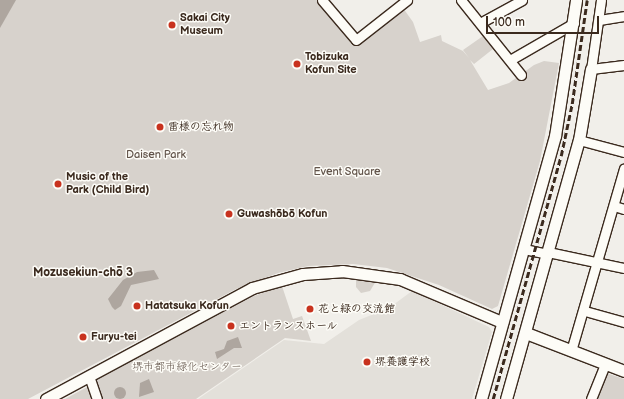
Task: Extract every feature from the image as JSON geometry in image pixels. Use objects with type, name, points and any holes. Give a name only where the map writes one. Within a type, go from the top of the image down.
[{"type":"street","points":[[322,0],[356,40],[407,0]]},
{"type":"street","points":[[461,0],[521,75]]},
{"type":"street","points":[[480,23],[522,0]]},
{"type":"street","points":[[481,399],[555,136],[574,23],[576,0]]},
{"type":"street","points":[[506,399],[526,333],[579,140],[601,0]]},
{"type":"street","points":[[599,20],[624,16]]},
{"type":"street","points":[[510,60],[574,23]]},
{"type":"street","points":[[591,70],[624,65]]},
{"type":"street","points":[[579,140],[624,152]]},
{"type":"street","points":[[571,351],[585,311],[624,169]]},
{"type":"street","points":[[614,206],[624,209]]},
{"type":"street","points":[[524,249],[599,261],[624,268]]},
{"type":"street","points":[[46,399],[252,288],[303,274],[342,271],[400,279],[502,322]]},
{"type":"street","points":[[585,311],[624,322]]},
{"type":"street","points":[[526,333],[624,371]]},
{"type":"street","points":[[591,399],[605,364]]},
{"type":"street","points":[[88,376],[96,399]]},
{"type":"shaded area","points":[[0,0],[16,0],[0,28]]},
{"type":"shaded area","points":[[154,270],[159,279],[131,285],[121,306],[115,310],[112,307],[108,299],[123,280],[137,272]]},
{"type":"shaded area","name":"堺養護学校","points":[[412,291],[489,327],[492,332],[472,399],[198,399],[284,340],[324,344],[359,320],[389,308]]},
{"type":"shaded area","points":[[238,337],[242,348],[234,348],[217,359],[215,352],[224,349],[227,341]]},
{"type":"shaded area","points":[[149,379],[154,392],[139,397],[140,383]]},
{"type":"shaded area","points":[[118,387],[122,387],[126,393],[122,399],[118,399],[114,395],[114,391]]},
{"type":"green space","name":"Daisen Park","points":[[0,0],[318,0],[355,45],[403,8],[413,22],[420,42],[441,35],[442,41],[463,51],[469,58],[463,50],[483,36],[493,49],[474,64],[470,60],[488,90],[509,83],[534,65],[544,61],[559,63],[540,161],[498,306],[492,309],[439,285],[387,268],[353,264],[308,266],[278,273],[236,289],[28,399],[0,399]]},
{"type":"green space","points":[[356,278],[376,281],[370,291],[361,293],[356,287]]},
{"type":"green space","name":"堺市都市緑化センター","points":[[282,286],[293,319],[302,316],[311,341],[285,338],[196,399],[100,399],[95,380],[254,296]]},
{"type":"green space","points":[[606,373],[624,379],[624,399],[595,399]]},
{"type":"green space","points":[[89,386],[92,399],[65,399]]},
{"type":"railway","points":[[493,399],[561,156],[572,104],[587,0]]},
{"type":"place","name":"Sakai City Museum","points":[[172,25]]},
{"type":"place","name":"Tobizuka Kofun Site","points":[[297,64]]},
{"type":"place","name":"雷様の忘れ物","points":[[160,127]]},
{"type":"place","name":"Music of the Park (Child Bird)","points":[[58,184]]},
{"type":"place","name":"Guwashōbō Kofun","points":[[229,214]]},
{"type":"place","name":"Hatatsuka Kofun","points":[[137,306]]},
{"type":"place","name":"花と緑の交流館","points":[[310,309]]},
{"type":"place","name":"エントランスホール","points":[[231,326]]},
{"type":"place","name":"Furyu-tei","points":[[83,337]]},
{"type":"place","name":"堺養護学校","points":[[367,362]]},
{"type":"district","name":"Mozusekiun-chō 3","points":[[83,273]]},
{"type":"park label","name":"Event Square","points":[[347,172]]}]
